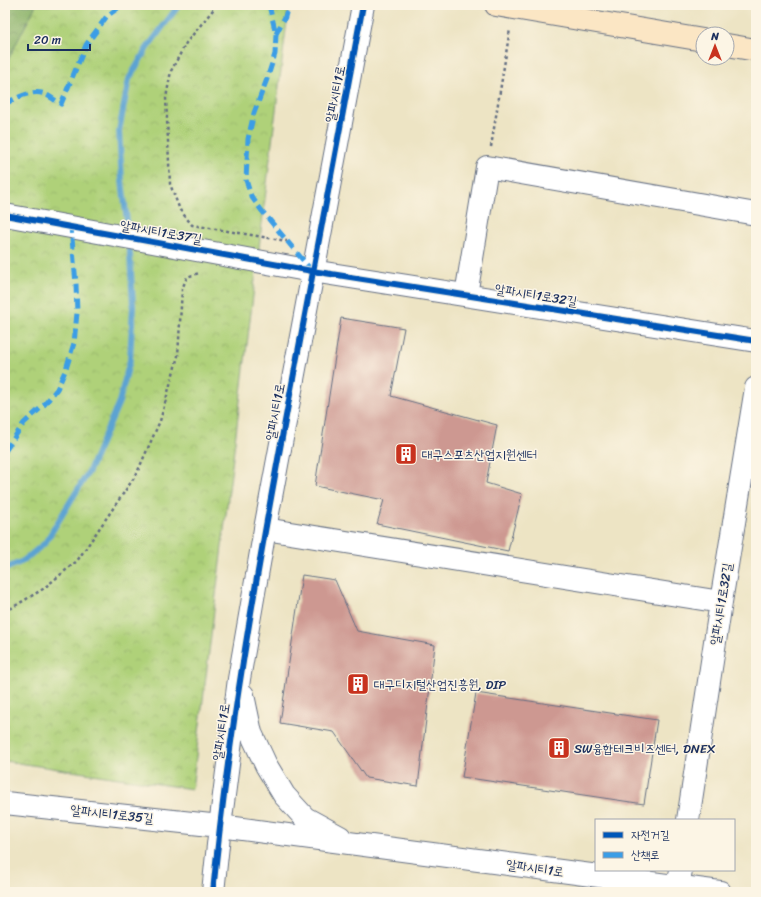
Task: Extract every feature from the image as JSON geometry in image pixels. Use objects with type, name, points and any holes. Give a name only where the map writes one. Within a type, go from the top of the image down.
[{"type":"main road","points":[[505,6],[695,39]]},
{"type":"main road","points":[[735,46],[756,50]]},
{"type":"street","name":"알파시티1로","points":[[363,5],[312,271],[265,529],[239,679],[220,826],[679,883],[720,892]]},
{"type":"street","points":[[466,295],[487,167],[756,214]]},
{"type":"street","name":"알파시티1로37길","points":[[5,215],[312,271]]},
{"type":"street","name":"알파시티1로32길","points":[[312,271],[756,341]]},
{"type":"street","name":"알파시티1로32길","points":[[688,819],[721,602],[756,388]]},
{"type":"street","points":[[265,529],[721,602]]},
{"type":"street","points":[[239,679],[251,734],[266,765],[284,795],[305,818],[352,843]]},
{"type":"street","name":"알파시티1로35길","points":[[5,803],[220,826]]},
{"type":"street","points":[[214,892],[220,826]]},
{"type":"path","points":[[217,5],[186,43],[171,71],[166,98],[170,184],[180,210],[192,225],[287,241]]},
{"type":"path","points":[[487,167],[505,6]]},
{"type":"path","points":[[5,612],[43,589],[77,561],[136,475],[160,421],[178,356],[182,289],[187,277],[201,272]]},
{"type":"green space","points":[[5,5],[36,5],[5,66]]},
{"type":"green space","points":[[36,5],[289,5],[192,789],[5,761],[5,66]]},
{"type":"building","name":"대구스포츠산업지원센터","points":[[341,318],[404,328],[391,396],[497,425],[486,483],[522,494],[508,551],[377,524],[384,500],[315,486]]},
{"type":"building","name":"대구디지털산업진흥원, DIP","points":[[302,575],[335,580],[357,631],[435,645],[418,786],[366,778],[334,732],[280,723]]},
{"type":"building","name":"SW융합테크비즈센터, DNEX","points":[[476,693],[657,720],[644,804],[462,777]]},
{"type":"waterway","points":[[5,569],[23,561],[45,543],[89,471],[119,402],[130,360],[133,306],[129,238],[122,180],[119,131],[129,79],[147,48],[179,5]]},
{"type":"marked path","points":[[5,104],[30,93],[45,94],[61,104],[86,45],[107,16],[122,5]]},
{"type":"marked path","points":[[269,5],[276,34],[275,54],[254,113],[248,139],[246,180],[251,196],[312,271]]},
{"type":"marked path","points":[[276,34],[285,17],[288,5]]},
{"type":"marked path","points":[[5,451],[24,423],[44,405],[57,389],[66,369],[74,343],[77,313],[71,227]]},
{"type":"cycle path","points":[[213,892],[226,776],[243,661],[273,489],[363,5]]},
{"type":"cycle path","points":[[5,215],[312,271],[756,341]]},
{"type":"place","name":"대구스포츠산업지원센터","points":[[406,454]]},
{"type":"place","name":"대구디지털산업진흥원, DIP","points":[[358,684]]},
{"type":"place","name":"SW융합테크비즈센터, DNEX","points":[[559,748]]}]
